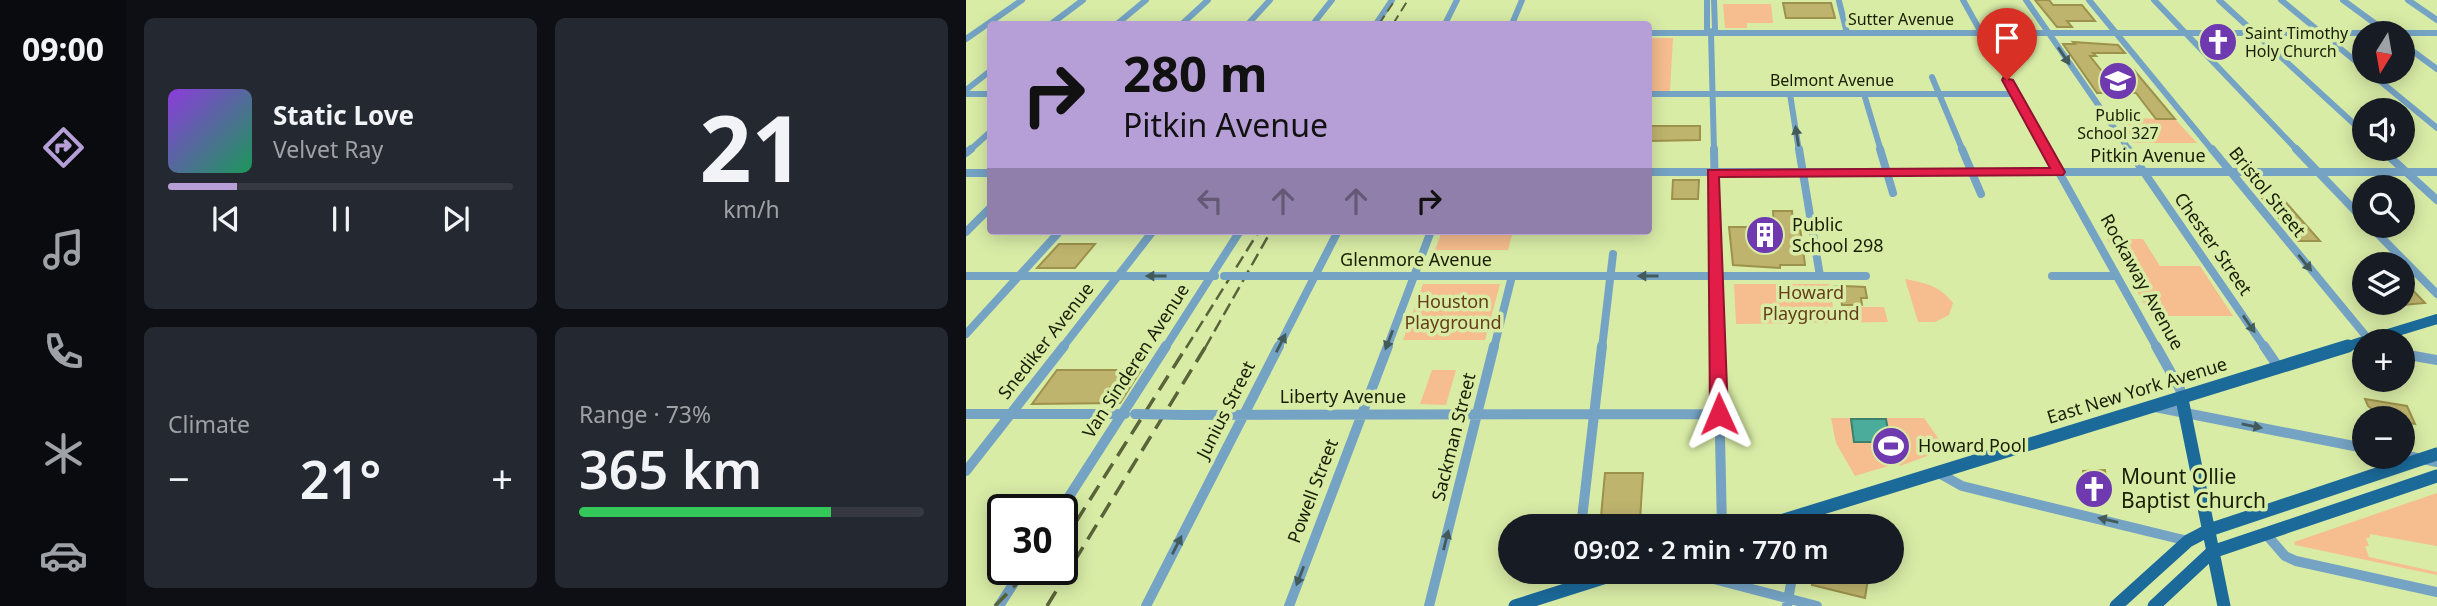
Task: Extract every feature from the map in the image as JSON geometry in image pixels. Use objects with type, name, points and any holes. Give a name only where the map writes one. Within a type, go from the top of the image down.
[{"type":"main road","name":"East New York Avenue","points":[[2405,329],[2437,319]]},
{"type":"main road","name":"East New York Avenue","points":[[1798,514],[2352,346]]},
{"type":"main road","name":"Rockaway Avenue","points":[[2182,398],[2224,606]]},
{"type":"main road","points":[[2116,606],[2188,541],[2208,530],[2437,454]]},
{"type":"main road","points":[[2154,606],[2212,552],[2437,475]]},
{"type":"main road","points":[[1515,606],[1564,584]]},
{"type":"street","points":[[990,21],[1022,0]]},
{"type":"street","points":[[1055,21],[1083,0]]},
{"type":"street","points":[[1120,21],[1146,0]]},
{"type":"street","points":[[1185,21],[1208,0]]},
{"type":"street","points":[[1251,21],[1270,0]]},
{"type":"street","points":[[1315,21],[1332,0]]},
{"type":"street","points":[[1378,21],[1392,0]]},
{"type":"street","points":[[1446,21],[1457,0]]},
{"type":"street","points":[[1513,21],[1522,0]]},
{"type":"street","points":[[1707,0],[1707,29],[1711,33]]},
{"type":"street","points":[[1714,0],[1711,94],[1722,514]]},
{"type":"street","name":"Rockaway Avenue","points":[[1963,0],[2180,389],[2182,398]]},
{"type":"street","name":"Chester Street","points":[[2026,0],[2279,368]]},
{"type":"street","name":"Bristol Street","points":[[2089,0],[2357,329]]},
{"type":"street","points":[[2154,0],[2352,207]]},
{"type":"street","points":[[2218,0],[2352,123]]},
{"type":"street","points":[[2281,0],[2352,58]]},
{"type":"street","points":[[2343,0],[2372,21]]},
{"type":"street","points":[[2408,0],[2437,20]]},
{"type":"street","points":[[1839,1],[1847,33]]},
{"type":"street","points":[[968,36],[987,23]]},
{"type":"street","name":"Sutter Avenue","points":[[1652,33],[2352,33]]},
{"type":"street","points":[[2415,33],[2437,33]]},
{"type":"street","points":[[968,36],[987,34]]},
{"type":"street","points":[[2415,53],[2437,69]]},
{"type":"street","points":[[966,92],[987,74]]},
{"type":"street","points":[[1932,77],[1981,194]]},
{"type":"street","points":[[2384,84],[2437,128]]},
{"type":"street","points":[[966,92],[987,94]]},
{"type":"street","name":"Belmont Avenue","points":[[1652,94],[2015,94]]},
{"type":"street","points":[[1790,94],[1820,276]]},
{"type":"street","points":[[1864,94],[1893,193]]},
{"type":"street","points":[[966,153],[987,135]]},
{"type":"street","points":[[2395,161],[2437,200]]},
{"type":"street","name":"Pitkin Avenue","points":[[1652,173],[2437,172]]},
{"type":"street","points":[[966,173],[987,173]]},
{"type":"street","points":[[966,232],[987,211]]},
{"type":"street","points":[[966,334],[1056,235]]},
{"type":"street","name":"Snediker Avenue","points":[[966,471],[1150,235]]},
{"type":"street","name":"Van Sinderen Avenue","points":[[1071,494],[1238,235]]},
{"type":"street","name":"Junius Street","points":[[1146,606],[1336,235]]},
{"type":"street","name":"Powell Street","points":[[1289,606],[1429,235]]},
{"type":"street","points":[[2382,238],[2437,294]]},
{"type":"street","points":[[1583,514],[1613,254]]},
{"type":"street","name":"Glenmore Avenue","points":[[966,276],[1866,276]]},
{"type":"street","name":"Sackman Street","points":[[1429,606],[1512,276]]},
{"type":"street","points":[[2052,276],[2116,276]]},
{"type":"street","points":[[2415,356],[2437,360]]},
{"type":"street","points":[[2155,407],[2352,446]]},
{"type":"street","name":"Liberty Avenue","points":[[966,414],[1719,414]]},
{"type":"street","points":[[2415,458],[2437,462]]},
{"type":"street","points":[[1935,471],[1962,486],[2188,541]]},
{"type":"street","points":[[2265,533],[2285,556],[2296,561],[2437,592]]},
{"type":"street","points":[[1727,584],[1788,602],[1817,606]]},
{"type":"street","points":[[1788,602],[1791,584]]},
{"type":"street","points":[[999,606],[1013,585]]},
{"type":"green space","points":[[1723,4],[1771,4],[1773,23],[1747,23],[1747,28],[1725,28]]},
{"type":"green space","points":[[1652,38],[1673,38],[1670,91],[1652,91]]},
{"type":"green space","points":[[2117,118],[2175,119],[2197,143],[2133,143]]},
{"type":"green space","points":[[1441,235],[1512,235],[1508,250],[1435,250]]},
{"type":"green space","points":[[2107,239],[2143,239],[2160,266],[2200,266],[2233,316],[2151,316]]},
{"type":"green space","points":[[1905,279],[1926,284],[1943,293],[1953,303],[1949,315],[1935,322],[1918,322]]},
{"type":"green space","name":"Houston Playground","points":[[1423,284],[1500,284],[1485,340],[1403,340]]},
{"type":"green space","name":"Howard Playground","points":[[1734,284],[1829,284],[1833,307],[1884,307],[1888,322],[1736,324]]},
{"type":"green space","points":[[1432,370],[1456,370],[1446,405],[1420,404]]},
{"type":"green space","name":"Howard Pool","points":[[1831,418],[1924,418],[1946,449],[1900,466],[1898,463],[1855,476],[1836,443]]},
{"type":"green space","points":[[2437,493],[2437,546],[2370,534],[2370,538],[2366,538],[2369,546],[2365,546],[2369,557],[2437,572],[2437,575],[2295,545],[2294,542]]},
{"type":"water","points":[[1851,419],[1886,419],[1890,442],[1854,442]]},
{"type":"building","points":[[2035,0],[2049,0],[2053,5],[2082,5],[2095,21],[2067,21],[2072,27],[2057,27]]},
{"type":"building","points":[[1783,3],[1831,3],[1835,18],[1786,18]]},
{"type":"building","name":"Public School 327","points":[[2073,42],[2118,45],[2125,53],[2093,53],[2096,56],[2090,56],[2101,70],[2134,70],[2175,119],[2156,119],[2136,93],[2097,93],[2063,44],[2075,44]]},
{"type":"building","points":[[1652,126],[1700,126],[1700,140],[1652,141]]},
{"type":"building","points":[[1673,180],[1699,180],[1698,199],[1672,199]]},
{"type":"building","points":[[2262,198],[2282,198],[2320,241],[2298,241]]},
{"type":"building","name":"Public School 298","points":[[1773,211],[1792,211],[1794,227],[1800,227],[1805,265],[1780,265],[1780,268],[1733,265],[1729,227],[1774,227]]},
{"type":"building","points":[[1059,244],[1095,244],[1075,268],[1037,268]]},
{"type":"building","points":[[1832,287],[1865,287],[1867,298],[1861,298],[1862,305],[1842,305],[1841,298],[1834,298]]},
{"type":"building","points":[[2415,293],[2425,303],[2415,304]]},
{"type":"building","points":[[1127,366],[1138,366],[1136,370],[1141,370],[1120,403],[1032,404],[1057,370],[1125,370]]},
{"type":"building","points":[[2365,399],[2407,406],[2368,406]]},
{"type":"building","name":"Mount Ollie Baptist Church","points":[[2105,470],[2106,479],[2102,479],[2105,503],[2085,499],[2083,471]]},
{"type":"building","points":[[1605,473],[1643,473],[1640,514],[1601,514]]},
{"type":"building","points":[[1812,584],[1867,584],[1865,598]]},
{"type":"railway","points":[[1381,21],[1395,0]]},
{"type":"railway","points":[[1395,21],[1408,0]]},
{"type":"railway","points":[[1186,348],[1257,235]]},
{"type":"railway","points":[[1205,348],[1269,235]]},
{"type":"railway","points":[[1078,519],[1187,346]]},
{"type":"railway","points":[[1047,606],[1206,346]]},
{"type":"railway","points":[[995,606],[1015,585]]},
{"type":"place","name":"Saint Timothy Holy Church","points":[[2218,42]]},
{"type":"place","name":"Public School 327","points":[[2118,81]]},
{"type":"place","name":"Public School 298","points":[[1765,235]]},
{"type":"place","name":"Howard Pool","points":[[1891,446]]},
{"type":"place","name":"Mount Ollie Baptist Church","points":[[2094,489]]},
{"type":"route","points":[[1719,414],[1713,173],[2059,172],[2007,80]]}]
